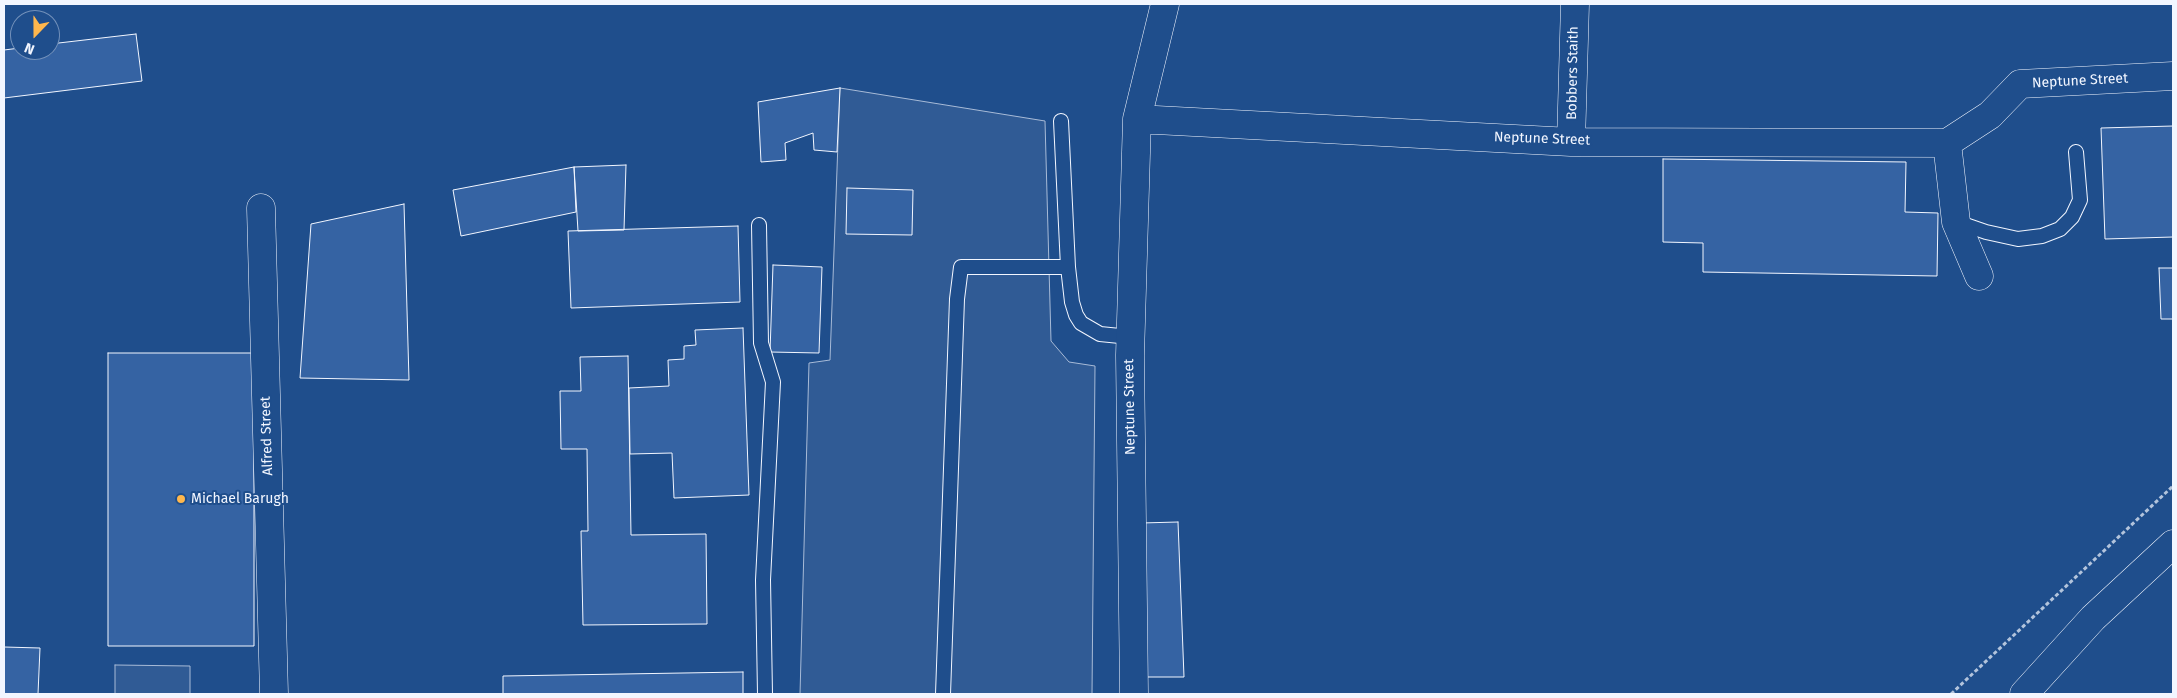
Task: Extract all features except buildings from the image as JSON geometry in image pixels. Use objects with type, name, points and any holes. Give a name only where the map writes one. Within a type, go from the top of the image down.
[{"type":"main road","name":"Neptune Street","points":[[1134,694],[1130,337],[1138,119],[1165,4]]},
{"type":"main road","name":"Bobbers Staith","points":[[1571,142],[1575,4]]},
{"type":"main road","name":"Neptune Street","points":[[1138,119],[1571,142],[1947,143],[1990,115],[2020,84],[2173,76]]},
{"type":"main road","points":[[1947,143],[1956,222],[1979,276]]},
{"type":"main road","name":"Alfred Street","points":[[261,208],[274,694]]},
{"type":"main road","points":[[2024,694],[2093,618],[2173,544]]},
{"type":"lane","points":[[1061,121],[1068,267],[1072,302],[1081,323],[1100,334],[1130,337]]},
{"type":"lane","points":[[1956,222],[1986,232],[2018,239],[2042,236],[2060,229],[2072,217],[2080,200],[2076,152]]},
{"type":"lane","points":[[758,225],[761,343],[772,382],[763,580],[765,694]]},
{"type":"lane","points":[[943,694],[957,299],[961,267],[1068,267]]},
{"type":"path","points":[[1951,694],[2173,486]]},
{"type":"shaded area","points":[[840,88],[1045,121],[1051,341],[1069,362],[1095,366],[1092,694],[800,694],[809,363],[830,360]]},
{"type":"shaded area","points":[[115,665],[190,666],[190,694],[115,694]]},
{"type":"place","name":"Michael Barugh","points":[[181,499]]}]
